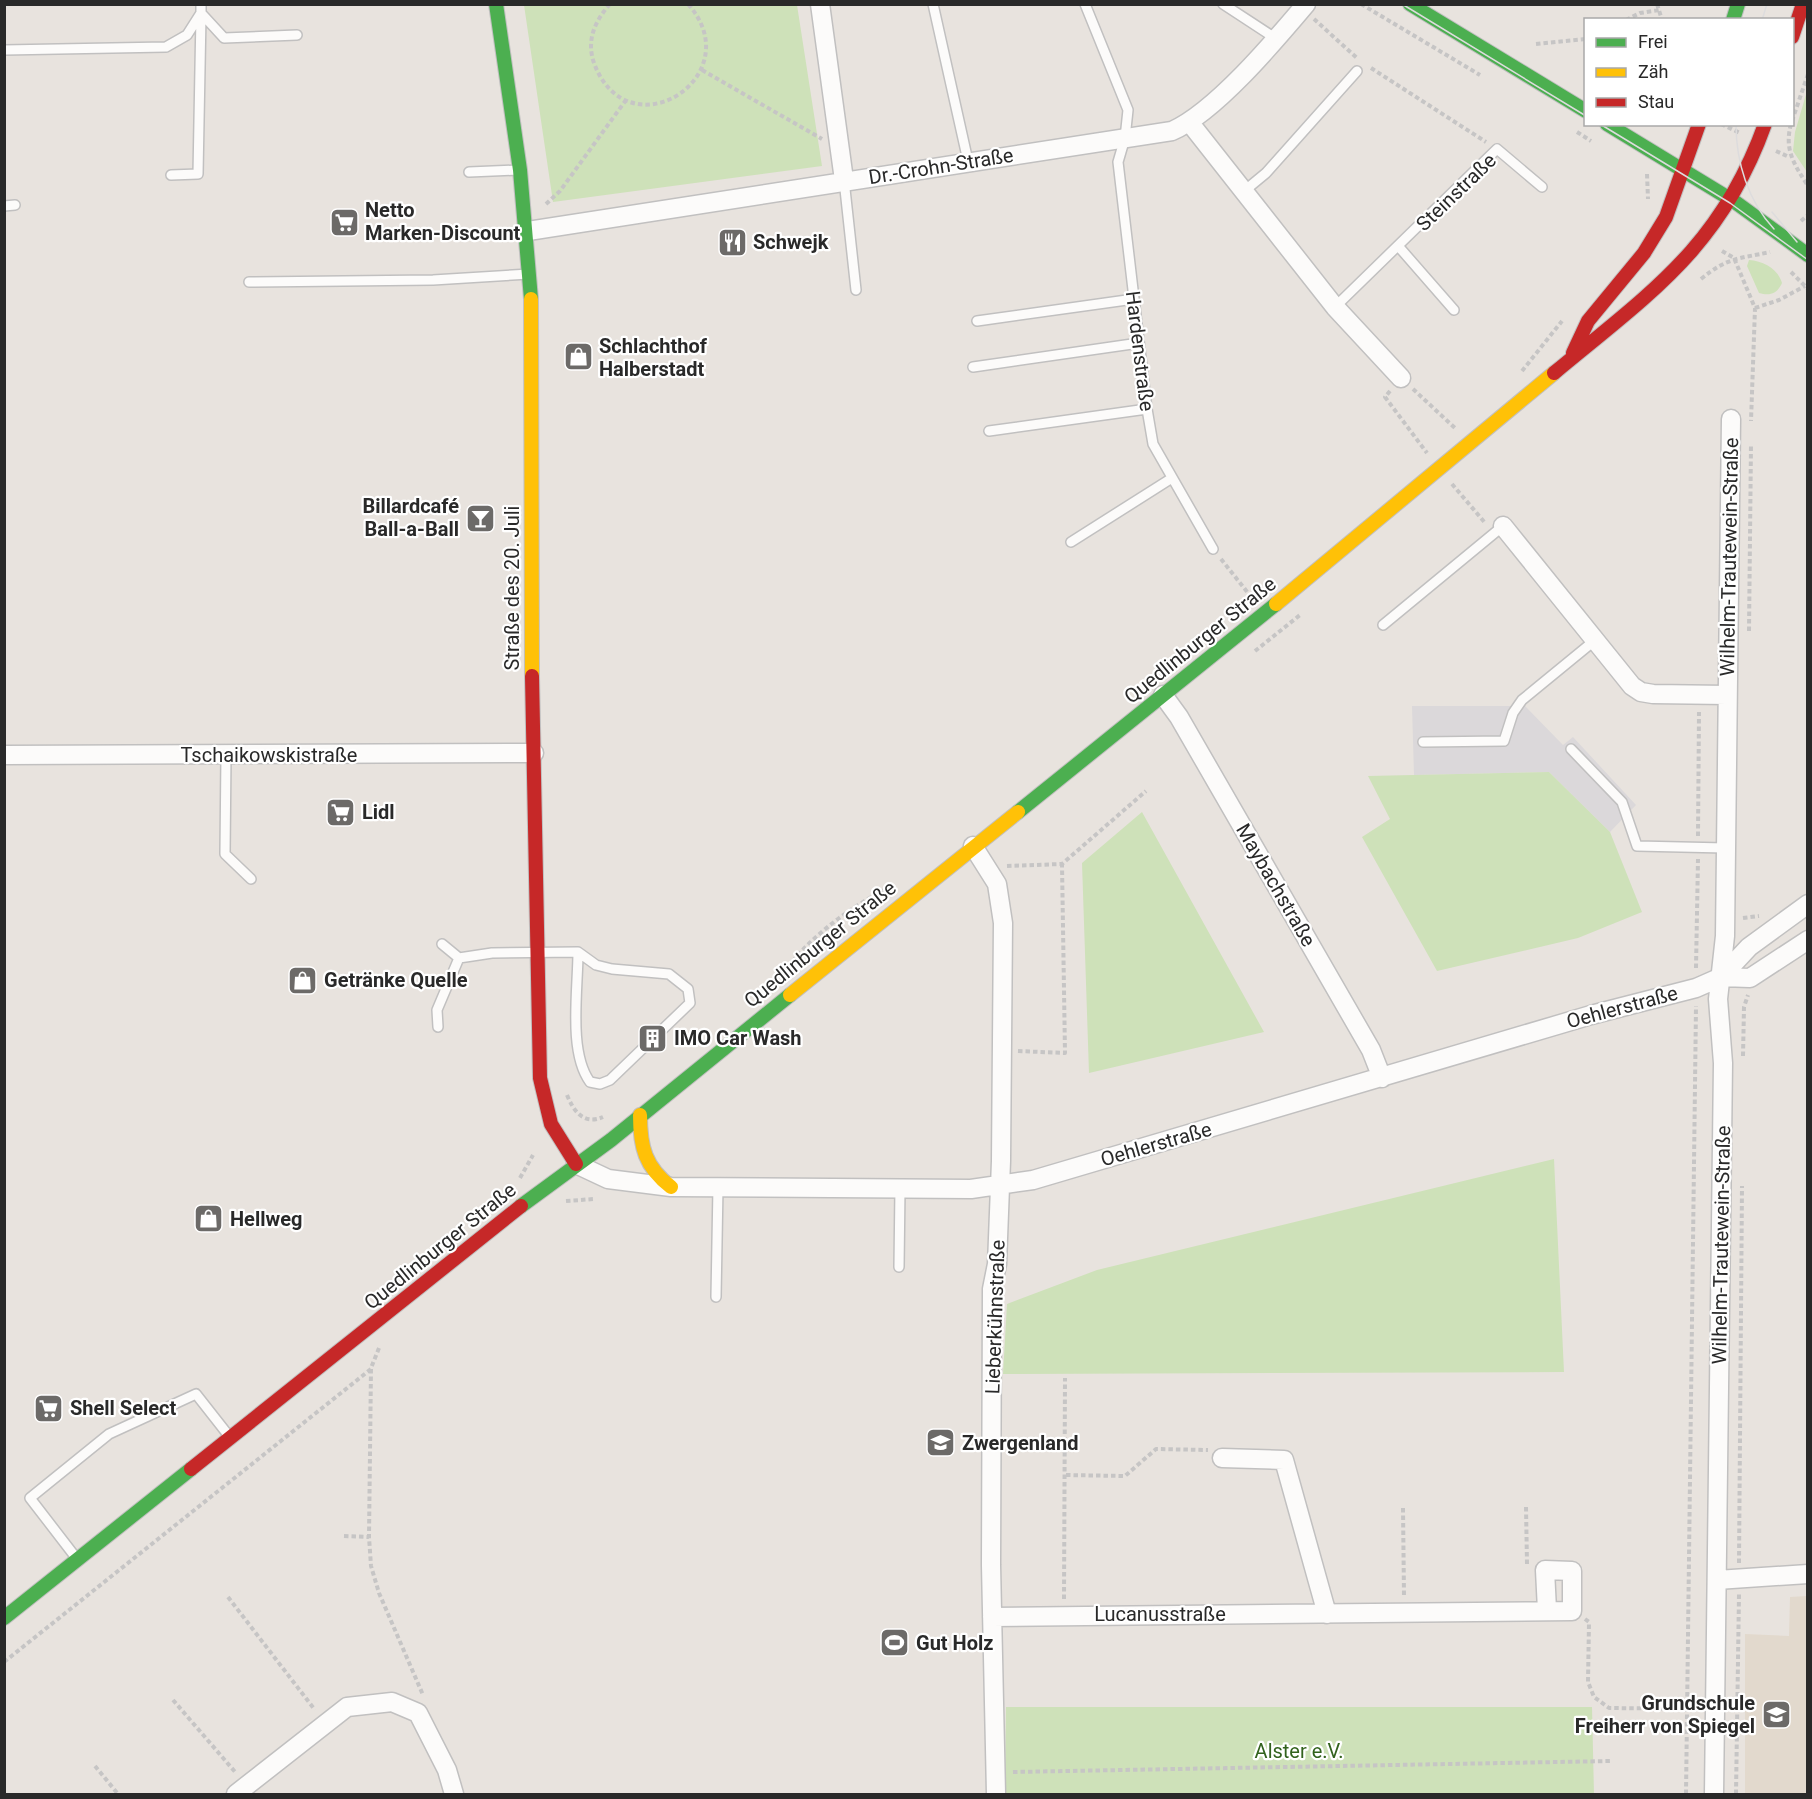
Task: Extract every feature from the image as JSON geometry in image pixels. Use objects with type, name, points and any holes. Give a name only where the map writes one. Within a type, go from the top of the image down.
[{"type":"main road","name":"Straße des 20. Juli","points":[[496,4],[528,231],[531,274],[538,1048],[543,1101],[556,1137],[576,1164]]},
{"type":"main road","points":[[1410,4],[1584,110]]},
{"type":"main road","points":[[1794,31],[1803,4]]},
{"type":"main road","points":[[1610,126],[1732,200],[1771,226],[1808,255]]},
{"type":"main road","name":"Quedlinburger Straße","points":[[1570,359],[1588,321],[1644,253],[1666,217],[1699,126]]},
{"type":"main road","name":"Quedlinburger Straße","points":[[4,1618],[576,1164],[640,1116],[1163,695],[1470,443],[1684,263],[1705,240],[1732,200],[1750,167],[1764,126]]},
{"type":"main road","points":[[640,1116],[642,1156],[652,1174],[671,1187]]},
{"type":"street","points":[[820,4],[844,180]]},
{"type":"street","name":"Dr.-Crohn-Straße","points":[[528,231],[844,180],[1172,131],[1190,123],[1209,107],[1304,7]]},
{"type":"street","points":[[1190,123],[1335,308],[1401,378]]},
{"type":"street","name":"Wilhelm-Trautewein-Straße","points":[[1714,1794],[1723,1063],[1718,999],[1725,936],[1731,419]]},
{"type":"street","name":"Wilhelm-Trautewein-Straße","points":[[1503,526],[1632,686],[1641,692],[1699,696],[1726,695]]},
{"type":"street","name":"Maybachstraße","points":[[1163,695],[1179,717],[1371,1050],[1382,1078]]},
{"type":"street","name":"Tschaikowskistraße","points":[[4,755],[534,753]]},
{"type":"street","name":"Lieberkühnstraße","points":[[974,846],[997,884],[1003,923],[1000,1186],[997,1264],[992,1289],[992,1617],[996,1794]]},
{"type":"street","name":"Oehlerstraße","points":[[576,1164],[608,1179],[671,1187],[900,1188],[1000,1186],[1032,1180],[1591,1015],[1696,988],[1721,977],[1749,947],[1808,904]]},
{"type":"street","points":[[1750,978],[1808,940]]},
{"type":"street","name":"Oehlerstraße","points":[[1721,977],[1750,978]]},
{"type":"street","points":[[1222,1458],[1284,1460],[1327,1614]]},
{"type":"street","points":[[1547,1610],[1545,1570],[1572,1571],[1572,1611]]},
{"type":"street","points":[[1717,1580],[1808,1574]]},
{"type":"street","name":"Lucanusstraße","points":[[992,1617],[1572,1611]]},
{"type":"street","points":[[242,1790],[348,1707],[392,1702],[418,1713],[447,1770],[454,1794]]},
{"type":"lane","points":[[933,4],[969,161]]},
{"type":"lane","name":"Hardenstraße","points":[[1084,4],[1128,110],[1125,138],[1118,162],[1153,444],[1213,549]]},
{"type":"lane","points":[[1223,4],[1275,38]]},
{"type":"lane","points":[[201,9],[224,38],[297,35]]},
{"type":"lane","points":[[4,50],[166,47],[187,35],[201,9]]},
{"type":"lane","points":[[171,175],[198,174],[201,9]]},
{"type":"lane","points":[[1243,192],[1266,172],[1357,72]]},
{"type":"lane","name":"Steinstraße","points":[[1335,308],[1497,149],[1542,187]]},
{"type":"lane","points":[[469,172],[520,170]]},
{"type":"lane","points":[[844,180],[856,290]]},
{"type":"lane","name":"Steinstraße","points":[[1399,247],[1454,310]]},
{"type":"lane","points":[[249,282],[434,280],[531,274]]},
{"type":"lane","points":[[977,321],[1134,299]]},
{"type":"lane","points":[[974,367],[1139,343]]},
{"type":"lane","points":[[989,431],[1147,409]]},
{"type":"lane","points":[[1071,542],[1172,478]]},
{"type":"lane","points":[[1383,625],[1503,526]]},
{"type":"lane","points":[[1423,742],[1504,741],[1513,713],[1522,700],[1594,641]]},
{"type":"lane","points":[[1572,749],[1622,801],[1637,846],[1725,848]]},
{"type":"lane","points":[[226,755],[225,854],[251,879]]},
{"type":"lane","points":[[442,944],[459,958],[492,953],[578,952],[596,964],[612,969],[669,974],[688,989],[690,1003],[682,1012],[610,1080],[600,1084],[590,1082],[582,1071],[578,1055],[578,952]]},
{"type":"lane","points":[[438,1028],[437,1010],[459,958]]},
{"type":"lane","points":[[716,1297],[717,1187]]},
{"type":"lane","points":[[900,1188],[900,1267]]},
{"type":"lane","points":[[78,1560],[30,1498],[109,1434],[196,1394],[231,1438]]},
{"type":"path","points":[[610,4],[597,19],[592,33],[591,54],[600,79],[614,94],[645,105],[667,102],[685,93],[702,69],[706,50],[704,30],[688,4]]},
{"type":"path","points":[[1657,4],[1661,18]]},
{"type":"path","points":[[1304,7],[1363,63],[1497,149]]},
{"type":"path","points":[[1630,18],[1640,13],[1659,10]]},
{"type":"path","points":[[1536,44],[1584,39]]},
{"type":"path","points":[[702,69],[819,138],[839,146]]},
{"type":"path","points":[[1794,116],[1808,74]]},
{"type":"path","points":[[546,205],[560,191],[626,100]]},
{"type":"path","points":[[1791,126],[1788,136],[1789,157],[1808,186]]},
{"type":"path","points":[[1641,170],[1647,174],[1648,206]]},
{"type":"path","points":[[1751,430],[1755,308],[1734,258],[1770,253]]},
{"type":"path","points":[[1755,308],[1779,300],[1805,286],[1808,288]]},
{"type":"path","points":[[1520,378],[1523,366],[1570,312]]},
{"type":"path","points":[[1470,443],[1401,378],[1385,397],[1426,452],[1487,526],[1503,526]]},
{"type":"path","points":[[1448,435],[1465,422]]},
{"type":"path","points":[[1751,442],[1751,536]]},
{"type":"path","points":[[1418,459],[1434,447]]},
{"type":"path","points":[[1213,549],[1253,600]]},
{"type":"path","points":[[1247,608],[1260,592]]},
{"type":"path","points":[[1686,1794],[1699,696]]},
{"type":"path","points":[[988,867],[1062,864],[1146,791]]},
{"type":"path","points":[[1003,1051],[1065,1053],[1062,864]]},
{"type":"path","points":[[785,971],[803,948],[861,902],[892,885]]},
{"type":"path","points":[[1743,1063],[1743,1007],[1750,978]]},
{"type":"path","points":[[584,1119],[596,1120],[610,1114]]},
{"type":"path","points":[[1736,1794],[1742,1175]]},
{"type":"path","points":[[4,1662],[371,1368],[369,1537],[371,1566],[379,1593],[423,1696],[418,1713]]},
{"type":"path","points":[[1063,1615],[1066,1475],[1065,1378]]},
{"type":"path","points":[[1066,1475],[1125,1476],[1156,1449],[1215,1450],[1222,1458]]},
{"type":"path","points":[[1526,1507],[1527,1576]]},
{"type":"path","points":[[1403,1508],[1404,1611]]},
{"type":"path","points":[[344,1536],[369,1537]]},
{"type":"path","points":[[228,1597],[326,1725]]},
{"type":"path","points":[[1572,1611],[1589,1622],[1588,1682],[1594,1697],[1610,1708],[1715,1709]]},
{"type":"path","points":[[173,1700],[242,1790]]},
{"type":"path","points":[[996,1767],[1006,1772],[1612,1761]]},
{"type":"path","points":[[95,1766],[118,1794]]},
{"type":"shaded area","points":[[1412,706],[1525,706],[1563,745],[1573,737],[1636,805],[1610,832],[1549,772],[1414,775]]},
{"type":"shaded area","name":"Grundschule Freiherr von Spiegel","points":[[1807,1596],[1807,1794],[1745,1794],[1745,1634],[1789,1636],[1790,1597]]},
{"type":"green space","points":[[524,5],[797,5],[822,166],[553,202]]},
{"type":"green space","points":[[1807,91],[1808,172],[1793,151],[1795,132]]},
{"type":"green space","points":[[1749,260],[1765,264],[1774,270],[1782,283],[1778,290],[1770,294],[1759,293],[1747,266]]},
{"type":"green space","points":[[1549,772],[1610,832],[1642,912],[1578,938],[1437,971],[1362,837],[1390,819],[1368,776]]},
{"type":"green space","points":[[1142,812],[1264,1032],[1089,1073],[1082,863]]},
{"type":"green space","points":[[1554,1159],[1564,1372],[1003,1374],[1007,1304],[1097,1270]]},
{"type":"green space","name":"Alster e.V.","points":[[1006,1707],[1592,1707],[1594,1794],[1005,1794]]},
{"type":"tram line","points":[[1402,4],[1584,115]]},
{"type":"tram line","points":[[1763,18],[1767,4]]},
{"type":"tram line","points":[[1603,126],[1730,203],[1808,260]]},
{"type":"tram line","points":[[1736,126],[1738,152],[1745,180],[1757,206],[1774,229]]},
{"type":"tram line","points":[[1772,212],[1797,242]]},
{"type":"traffic: fast","points":[[496,4],[520,170],[531,299]]},
{"type":"traffic: fast","points":[[1410,4],[1584,110]]},
{"type":"traffic: fast","points":[[1734,18],[1738,4]]},
{"type":"traffic: fast","points":[[1610,126],[1735,202],[1808,255]]},
{"type":"traffic: fast","points":[[1018,812],[1276,604]]},
{"type":"traffic: fast","points":[[521,1206],[611,1140],[790,995]]},
{"type":"traffic: fast","points":[[4,1618],[191,1469]]},
{"type":"traffic: slow","points":[[531,299],[532,676]]},
{"type":"traffic: slow","points":[[1276,604],[1554,373]]},
{"type":"traffic: slow","points":[[790,995],[1018,812]]},
{"type":"traffic: slow","points":[[640,1115],[641,1137],[646,1156],[655,1172],[671,1187]]},
{"type":"traffic: jam","points":[[1794,31],[1803,4]]},
{"type":"traffic: jam","points":[[1573,353],[1588,321],[1644,253],[1666,217],[1698,126]]},
{"type":"traffic: jam","points":[[1554,373],[1651,291],[1679,265],[1704,236],[1727,204],[1747,167],[1764,126]]},
{"type":"traffic: jam","points":[[532,676],[540,1078],[551,1124],[576,1164]]},
{"type":"traffic: jam","points":[[191,1469],[521,1206]]},
{"type":"place","name":"Netto Marken-Discount","points":[[344,222]]},
{"type":"place","name":"Schwejk","points":[[732,242]]},
{"type":"place","name":"Schlachthof Halberstadt","points":[[578,357]]},
{"type":"place","name":"Billardcafé Ball-a-Ball","points":[[480,518]]},
{"type":"place","name":"Lidl","points":[[341,812]]},
{"type":"place","name":"Getränke Quelle","points":[[303,980]]},
{"type":"place","name":"IMO Car Wash","points":[[653,1038]]},
{"type":"place","name":"Hellweg","points":[[209,1219]]},
{"type":"place","name":"Shell Select","points":[[49,1408]]},
{"type":"place","name":"Zwergenland","points":[[941,1443]]},
{"type":"place","name":"Gut Holz","points":[[895,1643]]},
{"type":"place","name":"Grundschule Freiherr von Spiegel","points":[[1776,1715]]}]
